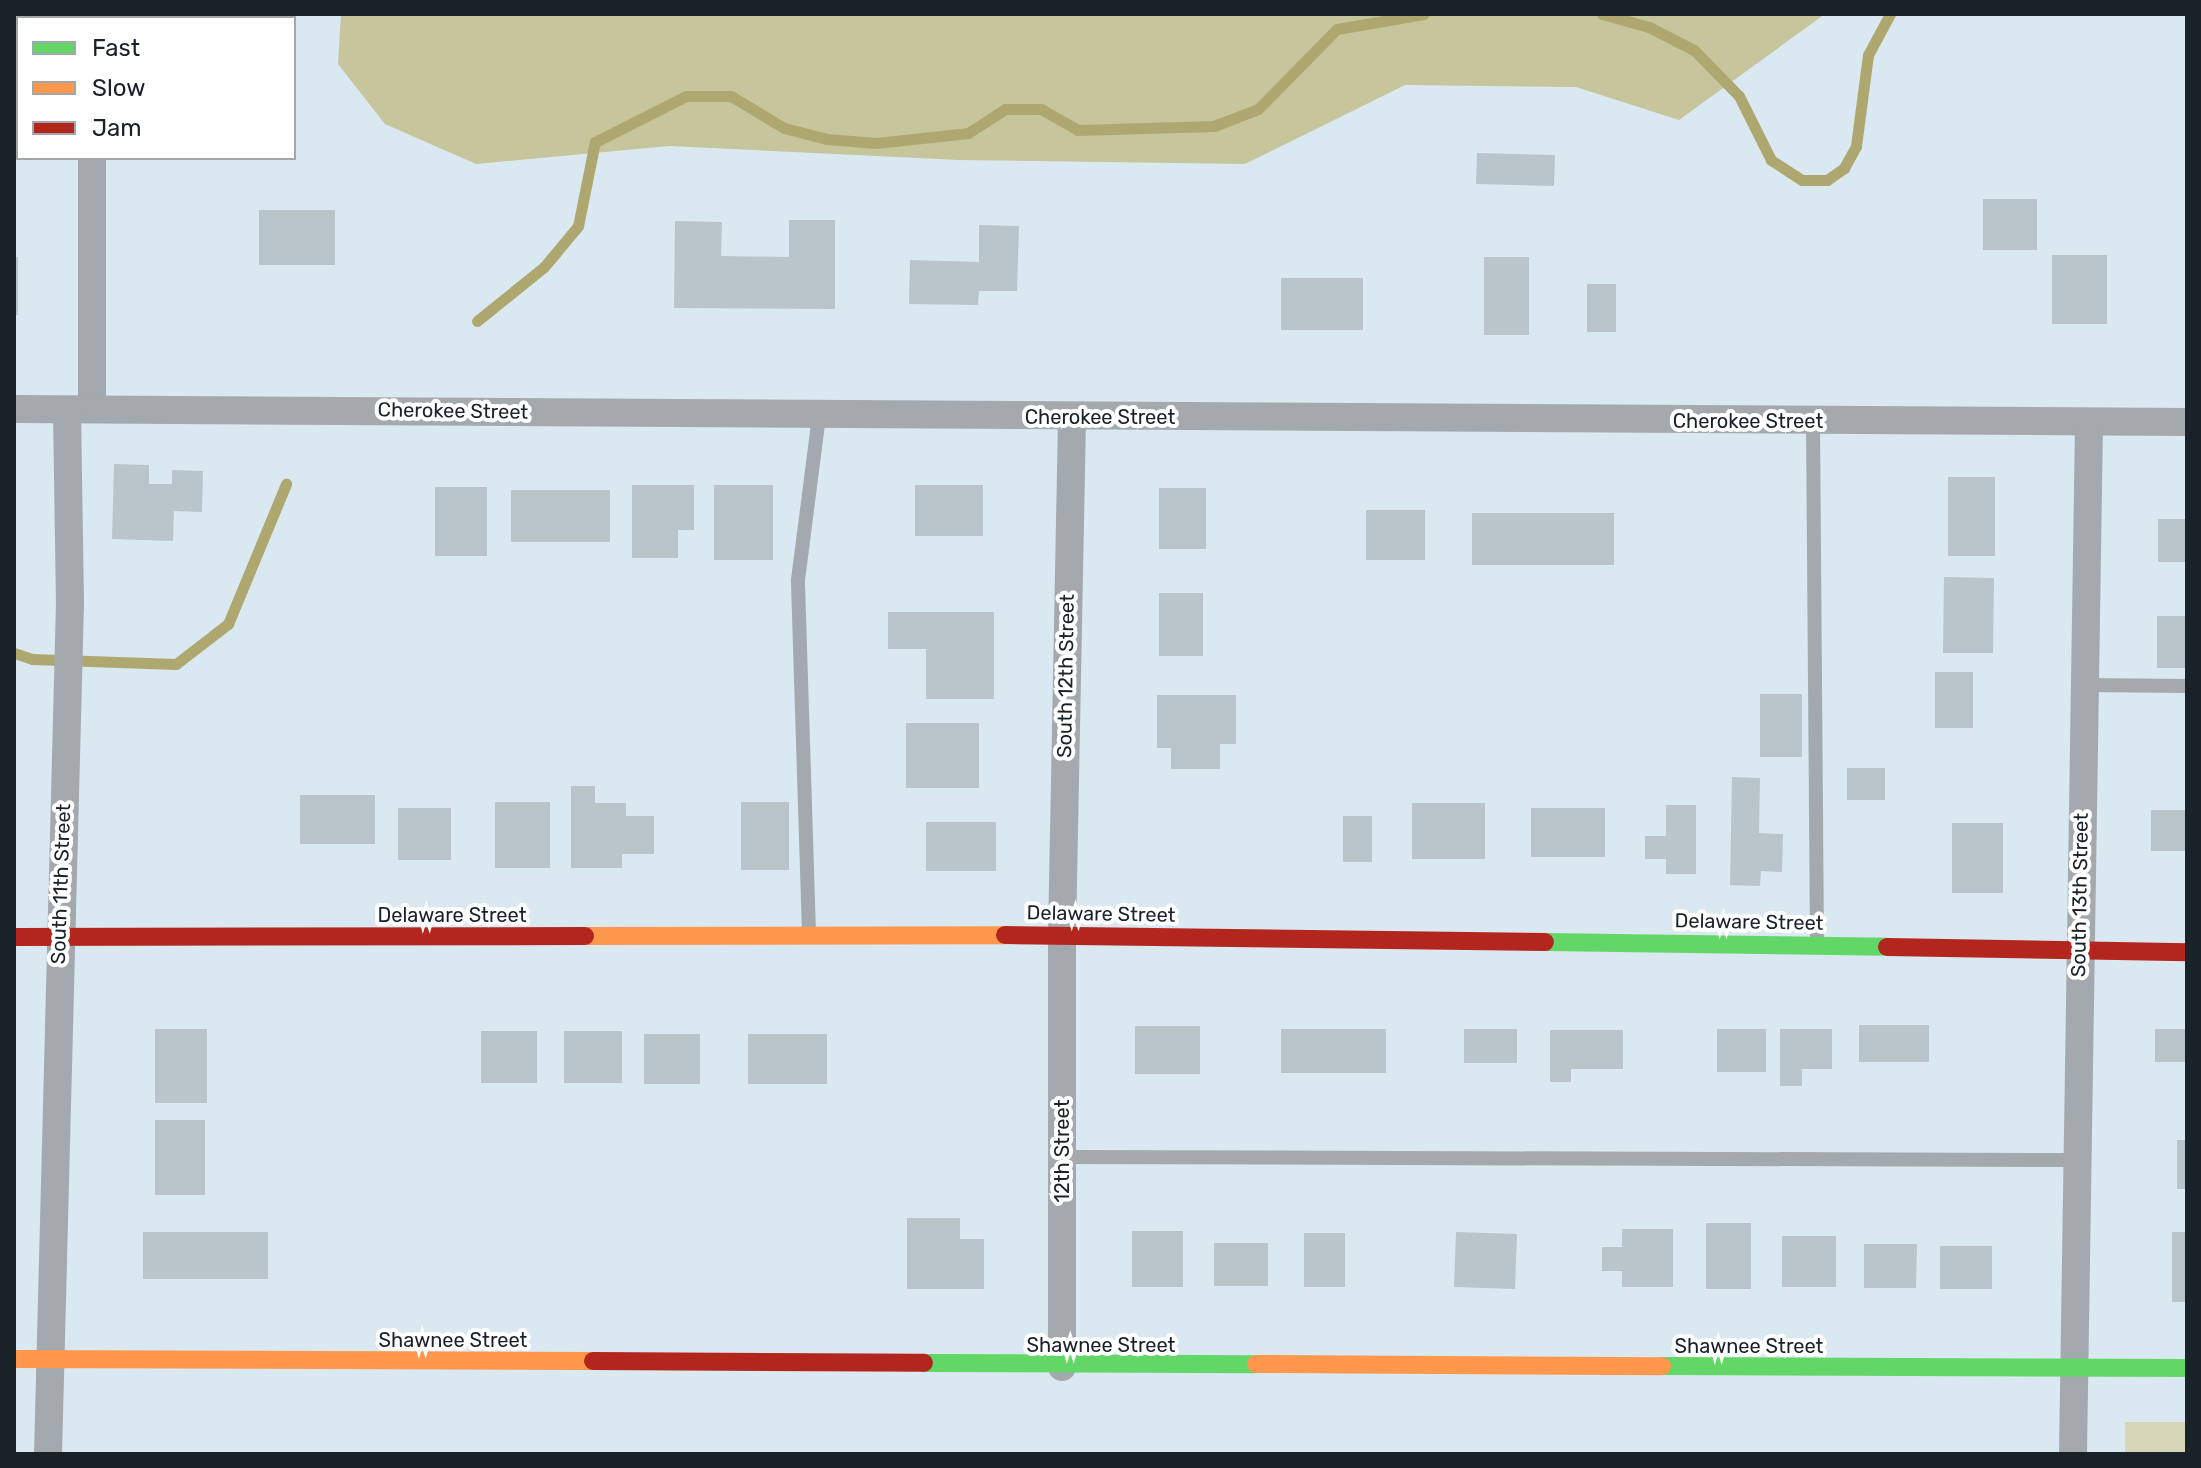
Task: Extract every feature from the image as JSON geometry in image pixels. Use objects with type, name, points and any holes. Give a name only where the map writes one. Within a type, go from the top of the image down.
[{"type":"street","name":"South 11th Street","points":[[48,1454],[70,603],[92,160]]},
{"type":"street","name":"Cherokee Street","points":[[14,409],[2187,422]]},
{"type":"street","name":"South 12th Street","points":[[1062,935],[1072,417]]},
{"type":"street","name":"South 13th Street","points":[[2073,1454],[2089,422]]},
{"type":"street","name":"Delaware Street","points":[[14,937],[1062,935],[2187,952]]},
{"type":"street","name":"12th Street","points":[[1062,935],[1062,1367]]},
{"type":"street","name":"Shawnee Street","points":[[14,1359],[1062,1367],[2187,1368]]},
{"type":"lane","points":[[809,935],[798,580],[819,415]]},
{"type":"lane","points":[[1813,421],[1817,945]]},
{"type":"lane","points":[[2084,685],[2187,686]]},
{"type":"lane","points":[[1062,1157],[2076,1160]]},
{"type":"green space","points":[[2125,1422],[2187,1422],[2187,1454],[2125,1454]]},
{"type":"shaded area","points":[[341,14],[1825,14],[1679,120],[1576,87],[1405,85],[1245,164],[959,160],[669,146],[476,164],[385,124],[338,64]]},
{"type":"building","points":[[14,122],[16,122],[16,152]]},
{"type":"building","points":[[1477,153],[1555,155],[1554,186],[1476,184]]},
{"type":"building","points":[[1983,199],[2037,199],[2037,250],[1983,250]]},
{"type":"building","points":[[259,210],[335,210],[335,265],[259,265]]},
{"type":"building","points":[[789,220],[835,220],[835,309],[674,308],[675,221],[722,222],[721,256],[789,257]]},
{"type":"building","points":[[979,225],[1019,226],[1017,291],[979,291],[978,305],[909,304],[910,260],[979,262]]},
{"type":"building","points":[[2052,255],[2107,255],[2107,324],[2052,324]]},
{"type":"building","points":[[14,257],[18,257],[18,315],[14,315]]},
{"type":"building","points":[[1484,257],[1529,257],[1529,335],[1484,335]]},
{"type":"building","points":[[1281,278],[1363,278],[1363,330],[1281,330]]},
{"type":"building","points":[[1587,284],[1616,284],[1616,332],[1587,332]]},
{"type":"building","points":[[114,464],[149,465],[149,484],[172,484],[172,470],[203,471],[202,512],[174,511],[173,541],[112,539]]},
{"type":"building","points":[[1948,477],[1995,477],[1995,556],[1948,556]]},
{"type":"building","points":[[632,485],[694,485],[694,530],[678,530],[678,558],[632,558]]},
{"type":"building","points":[[714,485],[773,485],[773,560],[714,560]]},
{"type":"building","points":[[915,485],[983,485],[983,536],[915,536]]},
{"type":"building","points":[[435,487],[487,487],[487,556],[435,556]]},
{"type":"building","points":[[1159,488],[1206,488],[1206,549],[1159,549]]},
{"type":"building","points":[[511,490],[610,490],[610,542],[511,542]]},
{"type":"building","points":[[1366,510],[1425,510],[1425,560],[1366,560]]},
{"type":"building","points":[[1472,513],[1614,513],[1614,565],[1472,565]]},
{"type":"building","points":[[2158,519],[2187,519],[2187,562],[2158,562]]},
{"type":"building","points":[[1944,577],[1994,578],[1993,653],[1943,653]]},
{"type":"building","points":[[1159,593],[1203,593],[1203,656],[1159,656]]},
{"type":"building","points":[[888,612],[994,612],[994,699],[926,699],[926,649],[888,649]]},
{"type":"building","points":[[2157,616],[2187,616],[2187,668],[2157,668]]},
{"type":"building","points":[[1935,672],[1973,672],[1973,728],[1935,728]]},
{"type":"building","points":[[1760,694],[1802,694],[1802,757],[1760,757]]},
{"type":"building","points":[[1157,695],[1236,695],[1236,744],[1220,744],[1220,769],[1171,769],[1171,748],[1157,748]]},
{"type":"building","points":[[906,723],[979,723],[979,788],[906,788]]},
{"type":"building","points":[[1847,768],[1885,768],[1885,800],[1847,800]]},
{"type":"building","points":[[1732,777],[1760,778],[1759,833],[1783,834],[1782,872],[1761,871],[1760,886],[1730,885]]},
{"type":"building","points":[[571,786],[595,786],[595,803],[626,803],[626,816],[654,816],[654,854],[622,854],[622,868],[571,868]]},
{"type":"building","points":[[300,795],[375,795],[375,844],[300,844]]},
{"type":"building","points":[[495,802],[550,802],[550,868],[495,868]]},
{"type":"building","points":[[741,802],[789,802],[789,870],[741,870]]},
{"type":"building","points":[[1412,803],[1485,803],[1485,859],[1412,859]]},
{"type":"building","points":[[1666,805],[1696,805],[1696,874],[1666,874],[1666,859],[1645,859],[1645,836],[1666,836]]},
{"type":"building","points":[[398,808],[451,808],[451,860],[398,860]]},
{"type":"building","points":[[1531,808],[1605,808],[1605,857],[1531,857]]},
{"type":"building","points":[[2151,810],[2187,810],[2187,851],[2151,851]]},
{"type":"building","points":[[1343,816],[1372,816],[1372,862],[1343,862]]},
{"type":"building","points":[[926,822],[996,822],[996,871],[926,871]]},
{"type":"building","points":[[1952,823],[2003,823],[2003,893],[1952,893]]},
{"type":"building","points":[[1859,1025],[1929,1025],[1929,1062],[1859,1062]]},
{"type":"building","points":[[1135,1026],[1200,1026],[1200,1074],[1135,1074]]},
{"type":"building","points":[[155,1029],[207,1029],[207,1103],[155,1103]]},
{"type":"building","points":[[1281,1029],[1386,1029],[1386,1073],[1281,1073]]},
{"type":"building","points":[[1464,1029],[1517,1029],[1517,1063],[1464,1063]]},
{"type":"building","points":[[1717,1029],[1766,1029],[1766,1072],[1717,1072]]},
{"type":"building","points":[[1780,1029],[1832,1029],[1832,1069],[1802,1069],[1802,1086],[1780,1086]]},
{"type":"building","points":[[2155,1029],[2187,1029],[2187,1062],[2155,1062]]},
{"type":"building","points":[[1550,1030],[1623,1030],[1623,1069],[1571,1069],[1571,1082],[1550,1082]]},
{"type":"building","points":[[481,1031],[537,1031],[537,1083],[481,1083]]},
{"type":"building","points":[[564,1031],[622,1031],[622,1083],[564,1083]]},
{"type":"building","points":[[644,1034],[700,1034],[700,1084],[644,1084]]},
{"type":"building","points":[[748,1034],[827,1034],[827,1084],[748,1084]]},
{"type":"building","points":[[155,1120],[205,1120],[205,1195],[155,1195]]},
{"type":"building","points":[[2177,1140],[2187,1140],[2187,1189],[2177,1189]]},
{"type":"building","points":[[907,1218],[960,1218],[960,1239],[984,1239],[984,1289],[907,1289]]},
{"type":"building","points":[[1706,1223],[1751,1223],[1751,1289],[1706,1289]]},
{"type":"building","points":[[1622,1229],[1673,1229],[1673,1287],[1622,1287],[1622,1271],[1602,1271],[1602,1247],[1622,1247]]},
{"type":"building","points":[[1132,1231],[1183,1231],[1183,1287],[1132,1287]]},
{"type":"building","points":[[143,1232],[268,1232],[268,1279],[143,1279]]},
{"type":"building","points":[[1456,1232],[1517,1234],[1515,1289],[1454,1287]]},
{"type":"building","points":[[2172,1232],[2187,1232],[2187,1302],[2172,1302]]},
{"type":"building","points":[[1304,1233],[1345,1233],[1345,1287],[1304,1287]]},
{"type":"building","points":[[1782,1236],[1836,1236],[1836,1287],[1782,1287]]},
{"type":"building","points":[[1214,1243],[1268,1243],[1268,1286],[1214,1286]]},
{"type":"building","points":[[1864,1244],[1917,1244],[1916,1288],[1864,1288]]},
{"type":"building","points":[[1940,1246],[1992,1246],[1992,1289],[1940,1289]]},
{"type":"waterway","points":[[477,321],[544,267],[578,226],[595,142],[686,96],[731,96],[784,128],[827,139],[876,143],[968,133],[1005,109],[1041,109],[1078,130],[1214,126],[1258,109],[1337,29],[1424,14]]},
{"type":"waterway","points":[[1602,14],[1649,27],[1694,50],[1739,96],[1771,160],[1802,180],[1827,180],[1844,168],[1856,146],[1868,55],[1890,14]]},
{"type":"waterway","points":[[14,653],[32,659],[176,664],[228,624],[286,484]]},
{"type":"traffic: fast","points":[[1545,942],[1887,947]]},
{"type":"traffic: fast","points":[[924,1363],[1256,1364]]},
{"type":"traffic: fast","points":[[1662,1366],[2187,1368]]},
{"type":"traffic: slow","points":[[585,936],[1005,935]]},
{"type":"traffic: slow","points":[[14,1359],[593,1361]]},
{"type":"traffic: slow","points":[[1256,1364],[1662,1366]]},
{"type":"traffic: jam","points":[[1005,935],[1545,942]]},
{"type":"traffic: jam","points":[[14,937],[585,936]]},
{"type":"traffic: jam","points":[[1887,947],[2187,952]]},
{"type":"traffic: jam","points":[[593,1361],[924,1363]]}]
